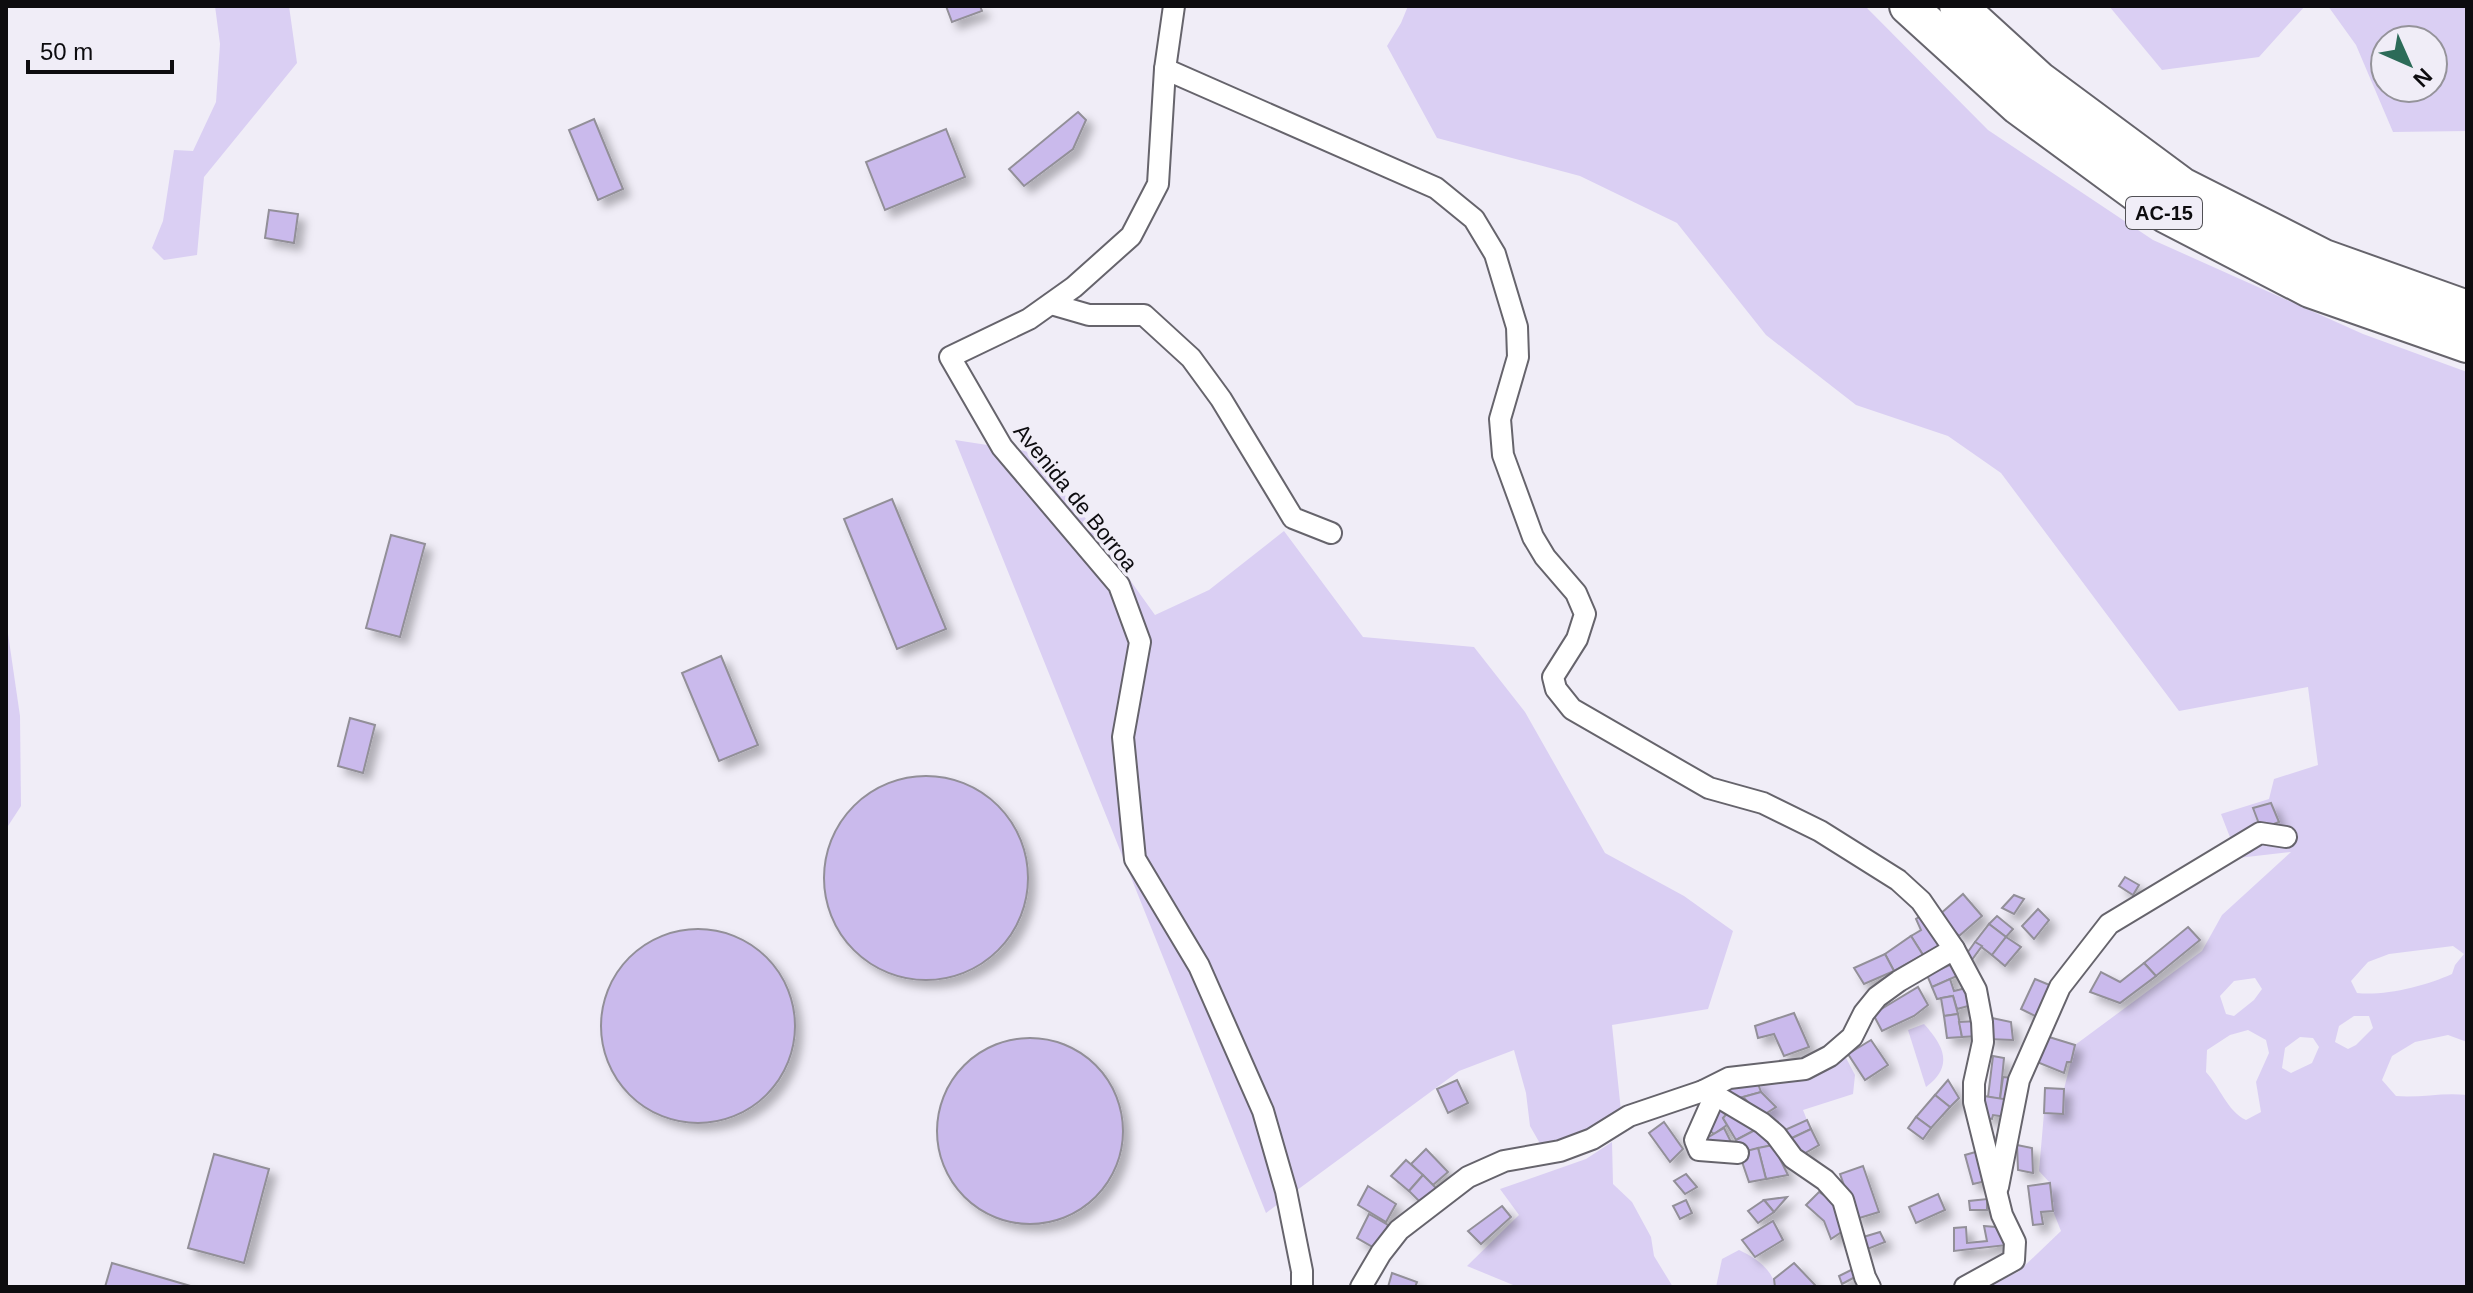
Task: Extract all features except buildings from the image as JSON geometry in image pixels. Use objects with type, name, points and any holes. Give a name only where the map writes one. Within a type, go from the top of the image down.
[{"type":"highway","name":"AC-15","points":[[1908,6],[2018,106],[2165,214],[2310,289],[2467,344]]},
{"type":"highway","name":"AC-15","points":[[1958,6],[2039,80],[2182,186],[2324,258],[2467,309]]},
{"type":"street","name":"Avenida de Borroa","points":[[1174,6],[1165,69],[1158,184],[1131,236],[1074,287],[1029,319],[950,357],[1002,447],[1119,585],[1140,642],[1123,737],[1135,859],[1199,966],[1263,1111],[1286,1191],[1302,1271],[1302,1287]]},
{"type":"street","points":[[1165,69],[1436,188],[1474,219],[1495,254],[1517,327],[1518,357],[1500,419],[1503,455],[1533,537],[1545,557],[1576,593],[1585,614],[1577,639],[1553,677],[1556,689],[1572,709],[1666,765],[1709,788],[1763,803],[1820,831],[1898,880],[1927,908],[1954,949],[1976,990],[1983,1042],[1974,1083],[1974,1102],[2002,1215],[2015,1242],[2014,1260],[1965,1287]]},
{"type":"street","points":[[1051,304],[1089,315],[1144,315],[1191,358],[1221,399],[1293,518],[1331,533]]},
{"type":"street","points":[[1997,1195],[2019,1080],[2060,987],[2109,924],[2260,833],[2286,837]]},
{"type":"street","points":[[1361,1287],[1399,1230],[1468,1177],[1504,1161],[1560,1151],[1592,1139],[1629,1116],[1709,1093],[1729,1078],[1805,1069],[1830,1056],[1852,1037],[1864,1013],[1877,997],[1954,949]]},
{"type":"street","points":[[1709,1093],[1695,1140],[1699,1150],[1738,1153]]},
{"type":"street","points":[[1709,1093],[1762,1123],[1776,1135],[1793,1158],[1825,1180],[1843,1200],[1870,1287]]},
{"type":"shaded area","points":[[215,6],[289,6],[297,63],[204,177],[197,255],[164,260],[152,248],[163,221],[174,150],[193,151],[216,102],[220,44]]},
{"type":"shaded area","points":[[1408,6],[1865,6],[1988,130],[2153,240],[2363,334],[2467,372],[2467,1042],[2448,1035],[2415,1042],[2392,1056],[2382,1080],[2396,1096],[2467,1095],[2467,1287],[1984,1287],[2018,1272],[2061,1231],[2053,1211],[2050,1183],[2039,1171],[2044,1113],[2063,1114],[2064,1089],[2075,1045],[2202,951],[2222,915],[2291,852],[2238,858],[2221,814],[2269,799],[2274,779],[2318,765],[2308,687],[2179,711],[2001,473],[1948,436],[1856,405],[1766,335],[1677,223],[1580,176],[1437,138],[1387,46]],"holes":[[[2453,946],[2464,954],[2452,974],[2442,978],[2393,991],[2357,993],[2351,981],[2368,962],[2389,954]],[[2255,978],[2262,989],[2234,1016],[2226,1014],[2220,996],[2234,981]],[[2354,1016],[2369,1016],[2373,1028],[2348,1049],[2335,1042],[2339,1026]],[[2248,1030],[2266,1040],[2269,1053],[2256,1082],[2261,1112],[2246,1120],[2234,1111],[2206,1072],[2207,1050],[2230,1035]],[[2300,1037],[2313,1038],[2319,1047],[2312,1063],[2291,1073],[2282,1068],[2285,1048]]]},
{"type":"shaded area","points":[[2109,6],[2305,6],[2259,57],[2162,70]]},
{"type":"shaded area","points":[[2328,6],[2467,6],[2467,131],[2393,132],[2381,104],[2449,104],[2449,24],[2369,24],[2369,76],[2356,45]]},
{"type":"shaded area","points":[[955,440],[1026,451],[1087,520],[1155,615],[1209,590],[1284,531],[1363,637],[1474,647],[1525,712],[1605,853],[1684,896],[1733,931],[1708,1009],[1612,1025],[1621,1111],[1573,1138],[1542,1147],[1530,1126],[1526,1093],[1514,1050],[1459,1071],[1266,1213]]},
{"type":"shaded area","points":[[6,620],[20,716],[21,806],[6,829]]},
{"type":"shaded area","points":[[1924,1024],[1937,1040],[1943,1056],[1940,1071],[1926,1087],[1908,1030]]},
{"type":"shaded area","points":[[1844,1054],[1855,1075],[1853,1094],[1803,1110],[1807,1120],[1780,1133],[1762,1116],[1775,1107],[1761,1092],[1757,1081]]},
{"type":"shaded area","points":[[1612,1142],[1613,1184],[1632,1202],[1651,1237],[1654,1256],[1673,1287],[1518,1287],[1467,1266],[1519,1215],[1500,1189],[1586,1159]]},
{"type":"shaded area","points":[[1739,1250],[1767,1269],[1775,1287],[1716,1287],[1722,1259]]}]
